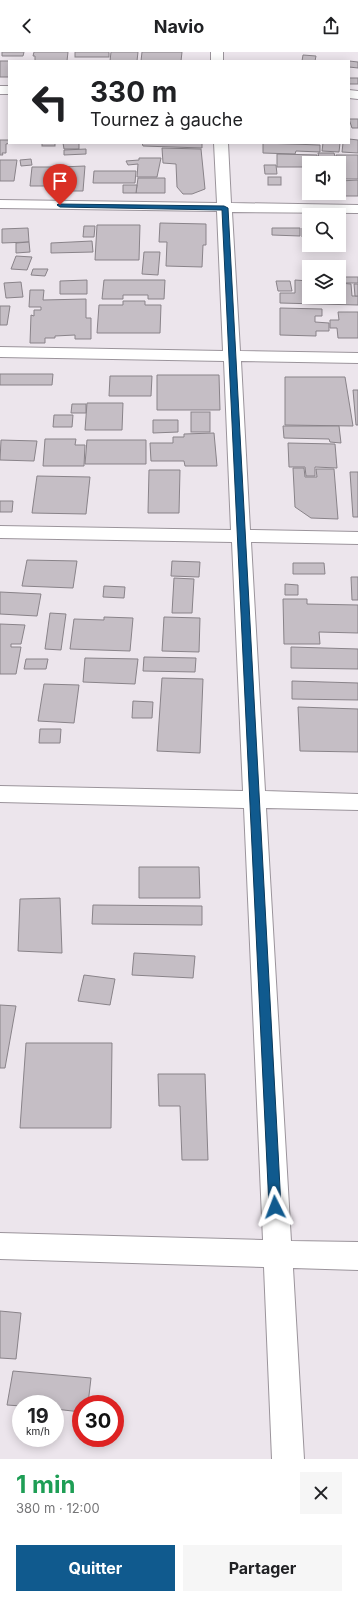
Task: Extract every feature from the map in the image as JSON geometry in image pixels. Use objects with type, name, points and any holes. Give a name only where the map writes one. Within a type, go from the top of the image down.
[{"type":"street","points":[[221,144],[288,1459]]},
{"type":"street","points":[[0,204],[358,209]]},
{"type":"street","points":[[0,352],[358,358]]},
{"type":"street","points":[[0,532],[358,538]]},
{"type":"street","points":[[0,794],[358,802]]},
{"type":"street","points":[[0,1246],[358,1256]]},
{"type":"building","points":[[2,52],[24,52],[23,56],[2,56]]},
{"type":"building","points":[[34,52],[68,52],[67,60],[35,60],[35,56],[33,56]]},
{"type":"building","points":[[75,52],[109,52],[109,57],[75,57]]},
{"type":"building","points":[[111,52],[138,52],[137,60],[110,60]]},
{"type":"building","points":[[142,52],[182,52],[181,60],[141,60]]},
{"type":"building","points":[[303,55],[316,56],[315,60],[302,60]]},
{"type":"building","points":[[0,61],[8,61],[8,77],[0,77]]},
{"type":"building","points":[[350,61],[358,62],[358,68],[350,67]]},
{"type":"building","points":[[350,78],[358,78],[358,84],[350,84]]},
{"type":"building","points":[[350,119],[358,119],[358,128],[352,128]]},
{"type":"building","points":[[350,139],[358,140],[358,153],[342,152],[343,144],[350,144]]},
{"type":"building","points":[[0,140],[8,140],[8,144],[6,144],[6,153],[2,153],[3,155],[0,155]]},
{"type":"building","points":[[42,144],[55,144],[55,146],[42,146]]},
{"type":"building","points":[[63,144],[79,144],[79,149],[64,149]]},
{"type":"building","points":[[142,144],[202,144],[202,148],[143,146]]},
{"type":"building","points":[[263,144],[320,145],[320,152],[296,151],[295,154],[263,153]]},
{"type":"building","points":[[323,144],[340,144],[339,152],[322,151]]},
{"type":"building","points":[[162,148],[201,149],[205,189],[192,194],[183,194],[177,187],[176,164],[163,163]]},
{"type":"building","points":[[86,149],[86,154],[64,155],[64,150]]},
{"type":"building","points":[[318,153],[334,153],[335,156],[319,156]]},
{"type":"building","points":[[277,154],[317,155],[302,156],[302,167],[277,167]]},
{"type":"building","points":[[358,155],[358,179],[346,179],[346,156],[336,156]]},
{"type":"building","points":[[139,158],[161,158],[157,177],[137,177],[138,164],[128,165],[126,161],[139,160]]},
{"type":"building","points":[[31,159],[32,165],[21,166],[20,160]]},
{"type":"building","points":[[0,160],[17,160],[14,181],[0,181]]},
{"type":"building","points":[[264,165],[276,165],[277,174],[265,174]]},
{"type":"building","points":[[85,166],[83,191],[58,191],[61,167]]},
{"type":"building","points":[[32,167],[56,167],[54,186],[30,186]]},
{"type":"building","points":[[94,171],[136,171],[135,183],[93,183]]},
{"type":"building","points":[[268,177],[281,177],[281,185],[268,185]]},
{"type":"building","points":[[138,178],[165,178],[165,193],[136,193]]},
{"type":"building","points":[[358,180],[358,196],[346,196],[346,181]]},
{"type":"building","points":[[123,185],[137,185],[136,193],[123,193]]},
{"type":"building","points":[[160,223],[206,224],[206,245],[203,245],[202,267],[166,266],[167,242],[159,242]]},
{"type":"building","points":[[97,225],[140,225],[139,260],[95,260]]},
{"type":"building","points":[[84,226],[95,226],[94,237],[83,237]]},
{"type":"building","points":[[28,228],[29,242],[2,243],[2,229]]},
{"type":"building","points":[[272,228],[300,228],[300,236],[272,235]]},
{"type":"building","points":[[92,241],[93,252],[51,253],[51,243]]},
{"type":"building","points":[[29,242],[30,252],[16,253],[16,243]]},
{"type":"building","points":[[144,252],[160,252],[158,275],[142,274]]},
{"type":"building","points":[[16,256],[32,257],[27,270],[11,269]]},
{"type":"building","points":[[33,269],[48,269],[45,276],[31,275]]},
{"type":"building","points":[[346,277],[358,277],[358,283],[346,283]]},
{"type":"building","points":[[87,280],[87,294],[60,294],[60,281]]},
{"type":"building","points":[[104,280],[165,280],[164,299],[148,299],[148,295],[123,295],[123,299],[102,299]]},
{"type":"building","points":[[295,280],[302,280],[302,304],[280,303],[280,293],[295,293]]},
{"type":"building","points":[[276,281],[290,281],[292,291],[278,291]]},
{"type":"building","points":[[21,282],[23,297],[6,298],[4,283]]},
{"type":"building","points":[[346,284],[351,284],[352,296],[358,296],[358,305],[319,304],[346,304]]},
{"type":"building","points":[[354,284],[358,284],[358,296],[355,296]]},
{"type":"building","points":[[30,290],[44,290],[43,300],[86,299],[86,318],[91,318],[91,339],[75,339],[75,335],[55,336],[55,338],[45,338],[45,343],[30,343],[31,315],[34,316],[34,310],[41,310],[41,307],[29,307]]},
{"type":"building","points":[[123,301],[145,301],[145,305],[161,305],[160,333],[97,333],[99,305],[123,305]]},
{"type":"building","points":[[0,306],[10,306],[7,325],[0,325]]},
{"type":"building","points":[[280,308],[322,309],[322,316],[315,316],[315,322],[329,323],[329,331],[316,331],[316,336],[280,335]]},
{"type":"building","points":[[338,312],[358,312],[358,338],[338,338],[337,328],[330,328],[330,320],[339,320]]},
{"type":"building","points":[[0,374],[53,374],[52,385],[0,385]]},
{"type":"building","points":[[157,375],[219,375],[220,410],[157,410]]},
{"type":"building","points":[[110,376],[152,376],[151,396],[109,396]]},
{"type":"building","points":[[285,377],[345,377],[353,426],[285,425]]},
{"type":"building","points":[[353,390],[358,390],[358,425],[356,425]]},
{"type":"building","points":[[87,403],[123,403],[122,430],[85,430]]},
{"type":"building","points":[[72,404],[86,404],[86,413],[71,413]]},
{"type":"building","points":[[191,412],[210,412],[210,432],[191,432]]},
{"type":"building","points":[[54,415],[73,415],[72,427],[53,427]]},
{"type":"building","points":[[153,420],[178,420],[178,432],[153,433]]},
{"type":"building","points":[[283,426],[339,426],[341,443],[330,442],[329,439],[284,438]]},
{"type":"building","points":[[214,433],[217,466],[185,466],[184,461],[151,461],[150,443],[173,443],[173,437],[184,437],[184,434]]},
{"type":"building","points":[[45,439],[76,439],[75,445],[85,445],[84,466],[43,466]]},
{"type":"building","points":[[1,440],[37,441],[34,461],[0,460]]},
{"type":"building","points":[[87,440],[146,440],[146,464],[85,464]]},
{"type":"building","points":[[288,443],[335,444],[337,468],[315,467],[315,476],[306,476],[305,467],[289,467]]},
{"type":"building","points":[[293,468],[304,468],[305,477],[317,477],[316,469],[334,469],[338,519],[311,518],[295,507]]},
{"type":"building","points":[[149,470],[180,470],[179,513],[148,513]]},
{"type":"building","points":[[350,472],[358,472],[358,517],[353,517]]},
{"type":"building","points":[[37,476],[90,477],[86,514],[32,513]]},
{"type":"building","points":[[0,501],[13,501],[12,512],[0,512]]},
{"type":"building","points":[[27,560],[77,561],[73,588],[22,586]]},
{"type":"building","points":[[172,561],[200,562],[199,577],[171,576]]},
{"type":"building","points":[[293,563],[324,563],[325,574],[293,574]]},
{"type":"building","points":[[351,577],[358,577],[358,600],[352,600]]},
{"type":"building","points":[[174,578],[194,579],[192,613],[172,613]]},
{"type":"building","points":[[285,584],[298,585],[298,595],[285,595]]},
{"type":"building","points":[[104,586],[125,587],[124,598],[103,597]]},
{"type":"building","points":[[0,592],[41,594],[37,616],[0,614]]},
{"type":"building","points":[[283,599],[307,599],[307,604],[358,605],[358,633],[319,632],[320,644],[284,644]]},
{"type":"building","points":[[50,613],[66,614],[61,650],[45,649]]},
{"type":"building","points":[[104,617],[133,618],[130,651],[70,649],[74,619],[104,620]]},
{"type":"building","points":[[164,617],[200,618],[199,652],[162,651]]},
{"type":"building","points":[[0,624],[25,625],[21,644],[11,644],[11,647],[21,647],[16,674],[0,674]]},
{"type":"building","points":[[291,647],[358,649],[358,669],[291,668]]},
{"type":"building","points":[[144,657],[196,658],[195,672],[143,671]]},
{"type":"building","points":[[85,658],[138,659],[135,684],[83,682]]},
{"type":"building","points":[[26,659],[48,659],[46,669],[24,669]]},
{"type":"building","points":[[162,678],[203,679],[200,753],[157,751]]},
{"type":"building","points":[[292,681],[358,683],[358,700],[292,699]]},
{"type":"building","points":[[44,684],[79,685],[74,723],[38,721]]},
{"type":"building","points":[[133,701],[153,702],[152,718],[132,718]]},
{"type":"building","points":[[298,707],[358,709],[358,752],[300,751]]},
{"type":"building","points":[[40,729],[61,729],[60,743],[39,743]]},
{"type":"building","points":[[139,867],[199,867],[200,898],[139,898]]},
{"type":"building","points":[[60,898],[62,953],[18,951],[20,899]]},
{"type":"building","points":[[93,905],[202,906],[202,925],[92,924]]},
{"type":"building","points":[[134,953],[195,956],[193,978],[132,975]]},
{"type":"building","points":[[84,975],[115,979],[110,1005],[78,1001]]},
{"type":"building","points":[[0,1005],[16,1006],[5,1068],[0,1068]]},
{"type":"building","points":[[26,1043],[112,1043],[111,1128],[20,1128]]},
{"type":"building","points":[[158,1074],[205,1074],[208,1160],[182,1160],[180,1106],[159,1106]]},
{"type":"building","points":[[0,1311],[21,1313],[16,1359],[0,1358]]},
{"type":"building","points":[[13,1371],[91,1378],[89,1395],[72,1395],[72,1411],[64,1410],[64,1395],[12,1395],[12,1405],[7,1405]]},
{"type":"route","points":[[60,205],[224,208],[275,1207]]}]
